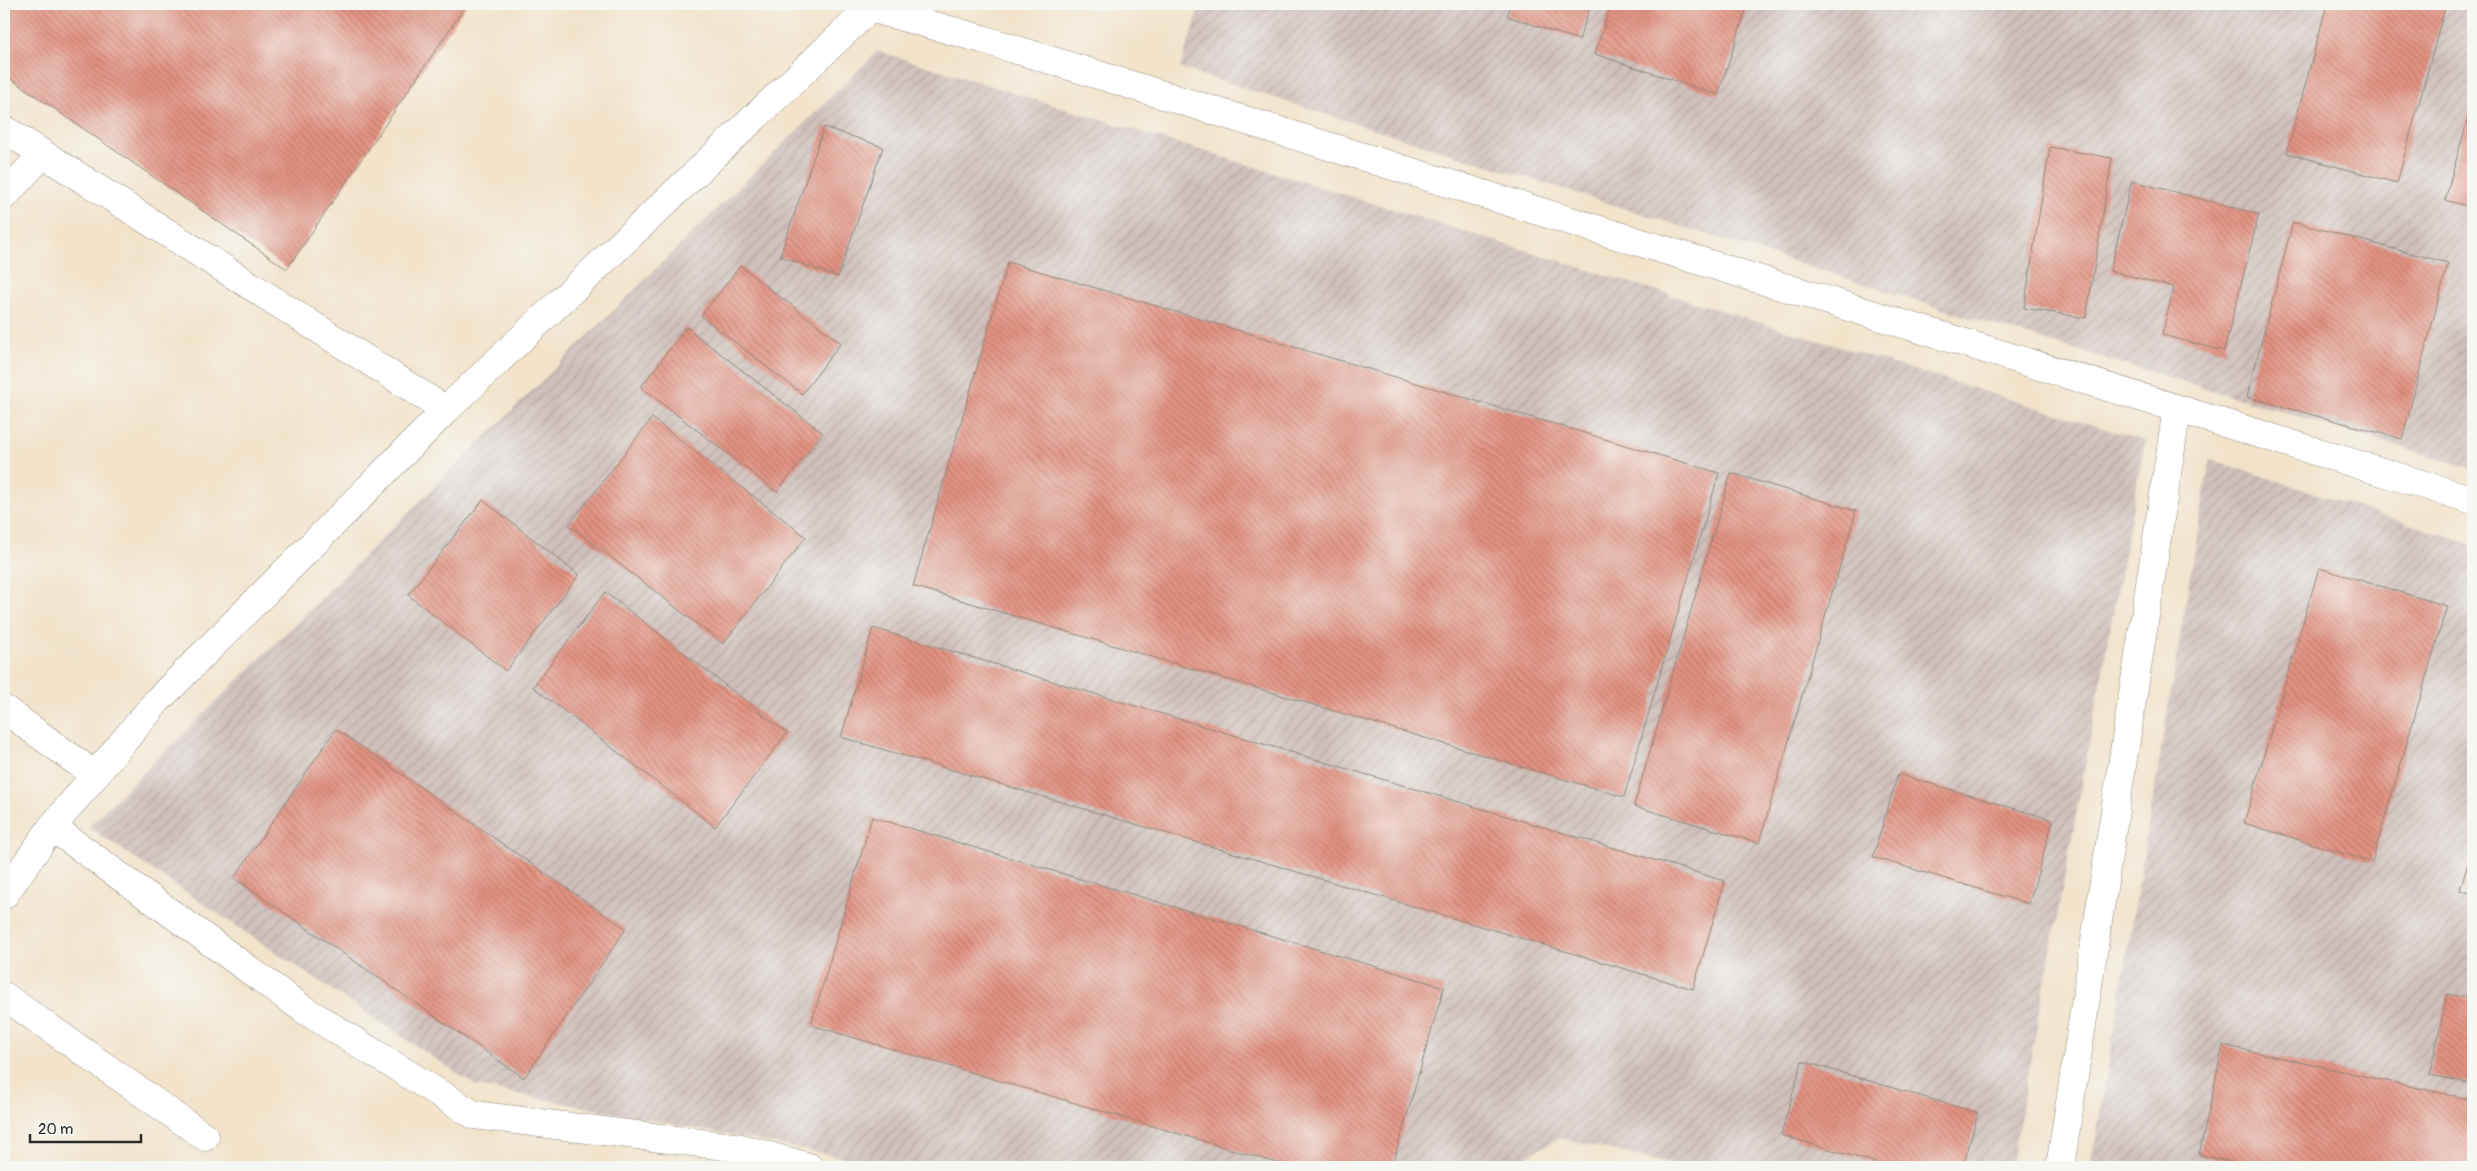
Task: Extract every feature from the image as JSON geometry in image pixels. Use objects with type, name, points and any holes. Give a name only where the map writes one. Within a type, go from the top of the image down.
[{"type":"street","points":[[4,895],[52,827],[158,700],[446,410],[866,6],[982,39],[2473,500]]},
{"type":"street","points":[[4,129],[446,410]]},
{"type":"street","points":[[4,196],[43,154]]},
{"type":"street","points":[[2060,1167],[2177,409]]},
{"type":"street","points":[[4,709],[95,775]]},
{"type":"street","points":[[52,827],[303,1009],[474,1115],[741,1148],[809,1167]]},
{"type":"street","points":[[4,996],[205,1137]]},
{"type":"shaded area","points":[[1201,4],[2473,4],[2473,469],[1971,318],[1180,68]]},
{"type":"shaded area","points":[[878,51],[2145,441],[2011,1167],[1683,1167],[1560,1138],[1507,1167],[894,1167],[476,1086],[88,827]]},
{"type":"shaded area","points":[[2210,459],[2473,545],[2473,1167],[2091,1167]]},
{"type":"building","points":[[4,4],[467,4],[287,269],[4,74]]},
{"type":"building","points":[[1511,4],[1591,4],[1579,40],[1507,16]]},
{"type":"building","points":[[1611,4],[1748,4],[1718,95],[1595,54]]},
{"type":"building","points":[[2327,4],[2446,4],[2397,183],[2287,153]]},
{"type":"building","points":[[2473,100],[2473,208],[2445,200]]},
{"type":"building","points":[[824,127],[883,147],[838,277],[780,256]]},
{"type":"building","points":[[2050,147],[2112,158],[2086,318],[2024,308]]},
{"type":"building","points":[[2132,181],[2259,214],[2224,351],[2162,335],[2174,287],[2110,271]]},
{"type":"building","points":[[2293,222],[2448,263],[2402,439],[2247,397]]},
{"type":"building","points":[[1008,262],[1719,473],[1624,797],[913,586]]},
{"type":"building","points":[[740,266],[841,343],[802,394],[701,316]]},
{"type":"building","points":[[686,327],[823,433],[777,492],[641,387]]},
{"type":"building","points":[[652,418],[806,537],[723,644],[569,525]]},
{"type":"building","points":[[1731,473],[1856,511],[1759,843],[1634,806]]},
{"type":"building","points":[[483,500],[579,575],[506,671],[408,595]]},
{"type":"building","points":[[2319,568],[2447,606],[2372,862],[2244,823]]},
{"type":"building","points":[[605,592],[787,733],[715,827],[533,687]]},
{"type":"building","points":[[873,628],[1725,881],[1693,989],[841,737]]},
{"type":"building","points":[[336,729],[626,929],[524,1078],[234,878]]},
{"type":"building","points":[[1898,774],[2053,820],[2029,904],[1873,857]]},
{"type":"building","points":[[872,817],[1444,987],[1392,1167],[1291,1167],[811,1025]]},
{"type":"building","points":[[2473,847],[2473,894],[2460,890]]},
{"type":"building","points":[[2447,994],[2473,999],[2473,1084],[2430,1075]]},
{"type":"building","points":[[2223,1045],[2473,1100],[2473,1167],[2255,1167],[2199,1155]]},
{"type":"building","points":[[1802,1061],[1978,1113],[1963,1167],[1890,1167],[1781,1135]]}]
